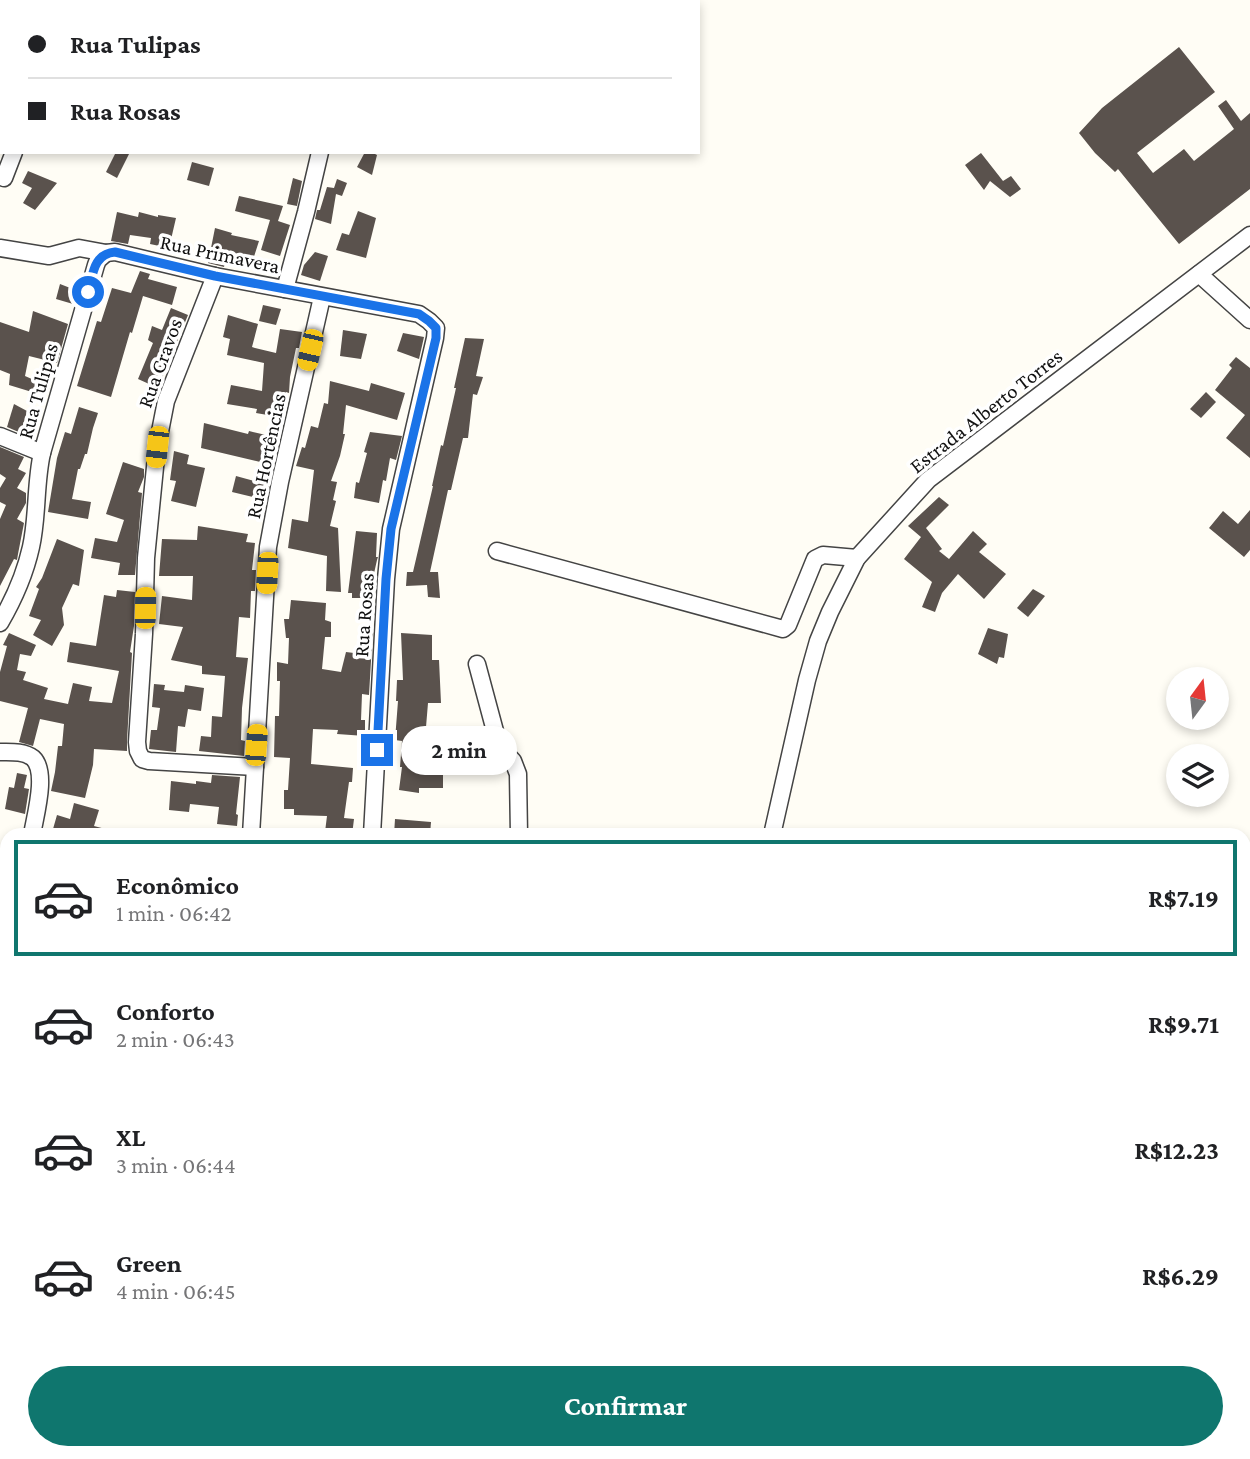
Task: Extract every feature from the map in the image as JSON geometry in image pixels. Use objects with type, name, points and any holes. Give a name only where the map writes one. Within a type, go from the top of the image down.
[{"type":"street","points":[[4,178],[13,154]]},
{"type":"street","points":[[285,289],[320,154]]},
{"type":"street","name":"Estrada Alberto Torres","points":[[774,828],[818,641],[838,593],[857,558],[928,480],[1250,235]]},
{"type":"street","name":"Rua Primavera","points":[[0,248],[49,256],[79,247],[106,253],[115,252],[215,276],[419,314],[429,321]]},
{"type":"street","name":"Rua Tulipas","points":[[0,623],[20,582],[31,546],[36,484],[42,453],[96,265],[106,253]]},
{"type":"street","points":[[1199,274],[1250,320]]},
{"type":"street","name":"Rua Cravos","points":[[215,276],[166,401],[157,447],[146,558],[137,742],[142,759],[149,761],[255,767]]},
{"type":"street","name":"Rua Hortências","points":[[251,828],[268,547],[279,482],[322,297]]},
{"type":"street","name":"Rua Rosas","points":[[372,828],[391,529],[436,338],[436,328],[429,321]]},
{"type":"street","points":[[0,436],[42,453]]},
{"type":"street","points":[[497,551],[783,629],[788,625],[815,559],[823,555],[857,558]]},
{"type":"street","points":[[478,664],[499,746],[513,761],[518,774],[519,828]]},
{"type":"street","points":[[0,752],[18,752],[32,758],[39,767],[41,781],[33,828]]},
{"type":"building","points":[[1179,47],[1215,92],[1137,153],[1153,173],[1184,149],[1194,161],[1234,129],[1218,106],[1226,100],[1241,121],[1250,113],[1250,189],[1179,244],[1118,169],[1115,172],[1079,133],[1102,108]]},
{"type":"building","points":[[981,153],[1003,181],[1011,176],[1021,189],[1010,197],[990,181],[984,190],[965,165]]},
{"type":"building","points":[[115,154],[129,154],[117,178],[106,172]]},
{"type":"building","points":[[364,154],[377,155],[372,175],[357,167]]},
{"type":"building","points":[[192,162],[214,168],[209,186],[187,180]]},
{"type":"building","points":[[28,171],[57,183],[35,210],[23,203],[32,188],[22,183]]},
{"type":"building","points":[[293,178],[302,181],[297,206],[287,204]]},
{"type":"building","points":[[337,179],[347,183],[342,196],[336,194],[331,224],[315,219],[327,187],[334,188]]},
{"type":"building","points":[[239,196],[283,206],[278,221],[290,225],[280,256],[261,250],[270,220],[235,211]]},
{"type":"building","points":[[358,211],[376,218],[366,258],[336,250],[342,233],[349,235]]},
{"type":"building","points":[[117,212],[138,217],[139,212],[176,218],[169,248],[150,244],[151,238],[130,235],[128,244],[111,241]]},
{"type":"building","points":[[215,228],[232,233],[231,235],[259,241],[251,266],[226,259],[224,267],[208,263]]},
{"type":"building","points":[[315,252],[328,256],[320,281],[301,275],[304,265]]},
{"type":"building","points":[[140,271],[150,274],[148,279],[177,287],[172,305],[143,296],[111,397],[77,386],[97,321],[101,322],[112,288],[131,293]]},
{"type":"building","points":[[60,284],[78,291],[73,304],[56,299]]},
{"type":"building","points":[[263,305],[281,309],[276,325],[259,321]]},
{"type":"building","points":[[171,308],[188,315],[158,388],[138,379],[153,343],[148,340],[152,326],[162,330]]},
{"type":"building","points":[[33,311],[68,324],[57,363],[29,356],[25,376],[50,387],[45,396],[9,385],[10,374],[0,370],[0,322],[29,332]]},
{"type":"building","points":[[228,315],[258,324],[252,347],[276,353],[280,329],[302,332],[299,348],[296,348],[289,393],[286,392],[279,417],[256,413],[257,409],[227,404],[231,385],[262,391],[264,363],[227,355],[230,339],[223,337]]},
{"type":"building","points":[[343,330],[367,334],[361,359],[340,356]]},
{"type":"building","points":[[403,333],[424,337],[419,359],[397,351]]},
{"type":"building","points":[[465,338],[484,339],[476,376],[483,377],[477,395],[473,394],[468,438],[463,438],[451,490],[448,490],[430,572],[438,572],[440,598],[428,597],[427,585],[406,586],[407,572],[413,572]]},
{"type":"building","points":[[1236,357],[1250,368],[1250,458],[1226,438],[1245,415],[1215,390],[1232,368],[1229,365]]},
{"type":"building","points":[[330,381],[369,391],[371,383],[405,393],[397,420],[346,405],[345,434],[331,481],[337,482],[330,526],[338,528],[341,592],[326,591],[327,556],[288,548],[292,519],[308,522],[314,470],[296,466],[302,447],[305,448],[311,426],[318,428],[324,403],[328,404]]},
{"type":"building","points":[[1206,392],[1216,402],[1201,418],[1190,409]]},
{"type":"building","points":[[14,404],[27,411],[21,433],[7,427]]},
{"type":"building","points":[[79,407],[98,413],[87,454],[78,469],[72,499],[91,502],[88,519],[48,512],[57,458],[65,432],[71,434]]},
{"type":"building","points":[[204,423],[248,434],[249,431],[279,438],[273,465],[201,448]]},
{"type":"building","points":[[370,432],[402,436],[396,460],[390,458],[379,503],[354,498]]},
{"type":"building","points":[[0,447],[24,457],[18,469],[26,473],[17,488],[26,493],[26,503],[17,519],[24,523],[17,560],[14,559],[0,586],[0,519],[6,505],[0,502],[0,488],[6,478],[0,474]]},
{"type":"building","points":[[174,451],[189,455],[187,464],[205,468],[196,507],[171,501],[176,481],[170,480]]},
{"type":"building","points":[[123,462],[144,469],[138,492],[142,493],[135,575],[118,575],[120,563],[91,558],[95,538],[117,542],[124,520],[106,514]]},
{"type":"building","points":[[236,476],[269,485],[265,500],[232,492]]},
{"type":"building","points":[[939,497],[949,505],[926,528],[942,549],[939,551],[949,559],[973,531],[987,544],[979,552],[1006,574],[984,599],[958,574],[942,593],[935,612],[922,607],[932,582],[904,559],[921,537],[908,526]]},
{"type":"building","points":[[1250,510],[1250,550],[1244,557],[1209,528],[1223,511],[1238,524]]},
{"type":"building","points":[[198,526],[248,534],[246,542],[255,543],[252,570],[256,570],[255,591],[251,591],[250,618],[239,617],[236,657],[248,658],[242,708],[241,740],[245,741],[244,756],[199,751],[201,736],[211,737],[212,716],[222,717],[225,676],[202,674],[202,666],[171,660],[183,627],[159,624],[162,596],[192,600],[193,576],[159,576],[162,539],[197,540]]},
{"type":"building","points":[[356,531],[377,533],[378,557],[371,587],[373,598],[352,598],[352,593],[348,593]]},
{"type":"building","points":[[57,539],[84,550],[79,586],[73,584],[62,608],[64,625],[52,646],[33,635],[41,620],[29,616],[39,589],[36,587]]},
{"type":"building","points":[[1033,589],[1045,596],[1028,617],[1017,608]]},
{"type":"building","points":[[117,590],[135,592],[127,751],[94,749],[85,798],[51,791],[58,746],[62,746],[64,724],[40,719],[33,746],[19,742],[28,708],[0,701],[0,672],[7,646],[3,645],[9,633],[36,645],[31,656],[20,654],[17,670],[26,672],[23,680],[48,688],[44,699],[68,704],[73,683],[92,687],[89,701],[112,703],[119,671],[67,662],[70,642],[96,646],[104,595],[116,597]]},
{"type":"building","points":[[291,600],[326,603],[325,620],[331,622],[331,637],[325,637],[322,669],[341,672],[346,652],[362,654],[364,625],[373,627],[369,695],[362,694],[361,720],[365,720],[365,736],[337,734],[338,730],[313,729],[311,764],[353,768],[344,818],[354,819],[353,828],[326,828],[327,816],[294,815],[294,809],[284,809],[284,790],[288,790],[290,758],[274,757],[275,716],[279,716],[280,681],[277,681],[277,662],[288,664],[289,638],[286,638],[284,619],[289,619]]},
{"type":"building","points":[[988,628],[1008,634],[1004,658],[999,657],[997,664],[978,654]]},
{"type":"building","points":[[401,633],[432,635],[432,660],[439,660],[441,703],[428,703],[424,751],[429,751],[428,770],[443,770],[443,788],[419,788],[419,793],[399,790],[402,741],[395,740],[397,680],[403,680]]},
{"type":"building","points":[[154,684],[165,685],[164,690],[184,692],[185,685],[204,688],[201,711],[188,709],[185,727],[178,726],[176,752],[149,749],[151,730],[157,730],[160,708],[152,707]]},
{"type":"building","points":[[17,773],[27,775],[24,788],[29,789],[25,814],[5,809],[9,787],[14,788]]},
{"type":"building","points":[[212,775],[240,777],[237,826],[217,824],[219,807],[190,804],[189,812],[169,810],[171,781],[211,783]]},
{"type":"building","points":[[74,803],[99,810],[94,826],[102,828],[53,828],[57,815],[70,819]]},
{"type":"building","points":[[395,819],[431,822],[431,828],[394,828]]},
{"type":"route","points":[[88,292],[98,260],[106,253],[115,252],[215,276],[419,314],[436,328],[436,338],[391,529],[377,750]]}]
